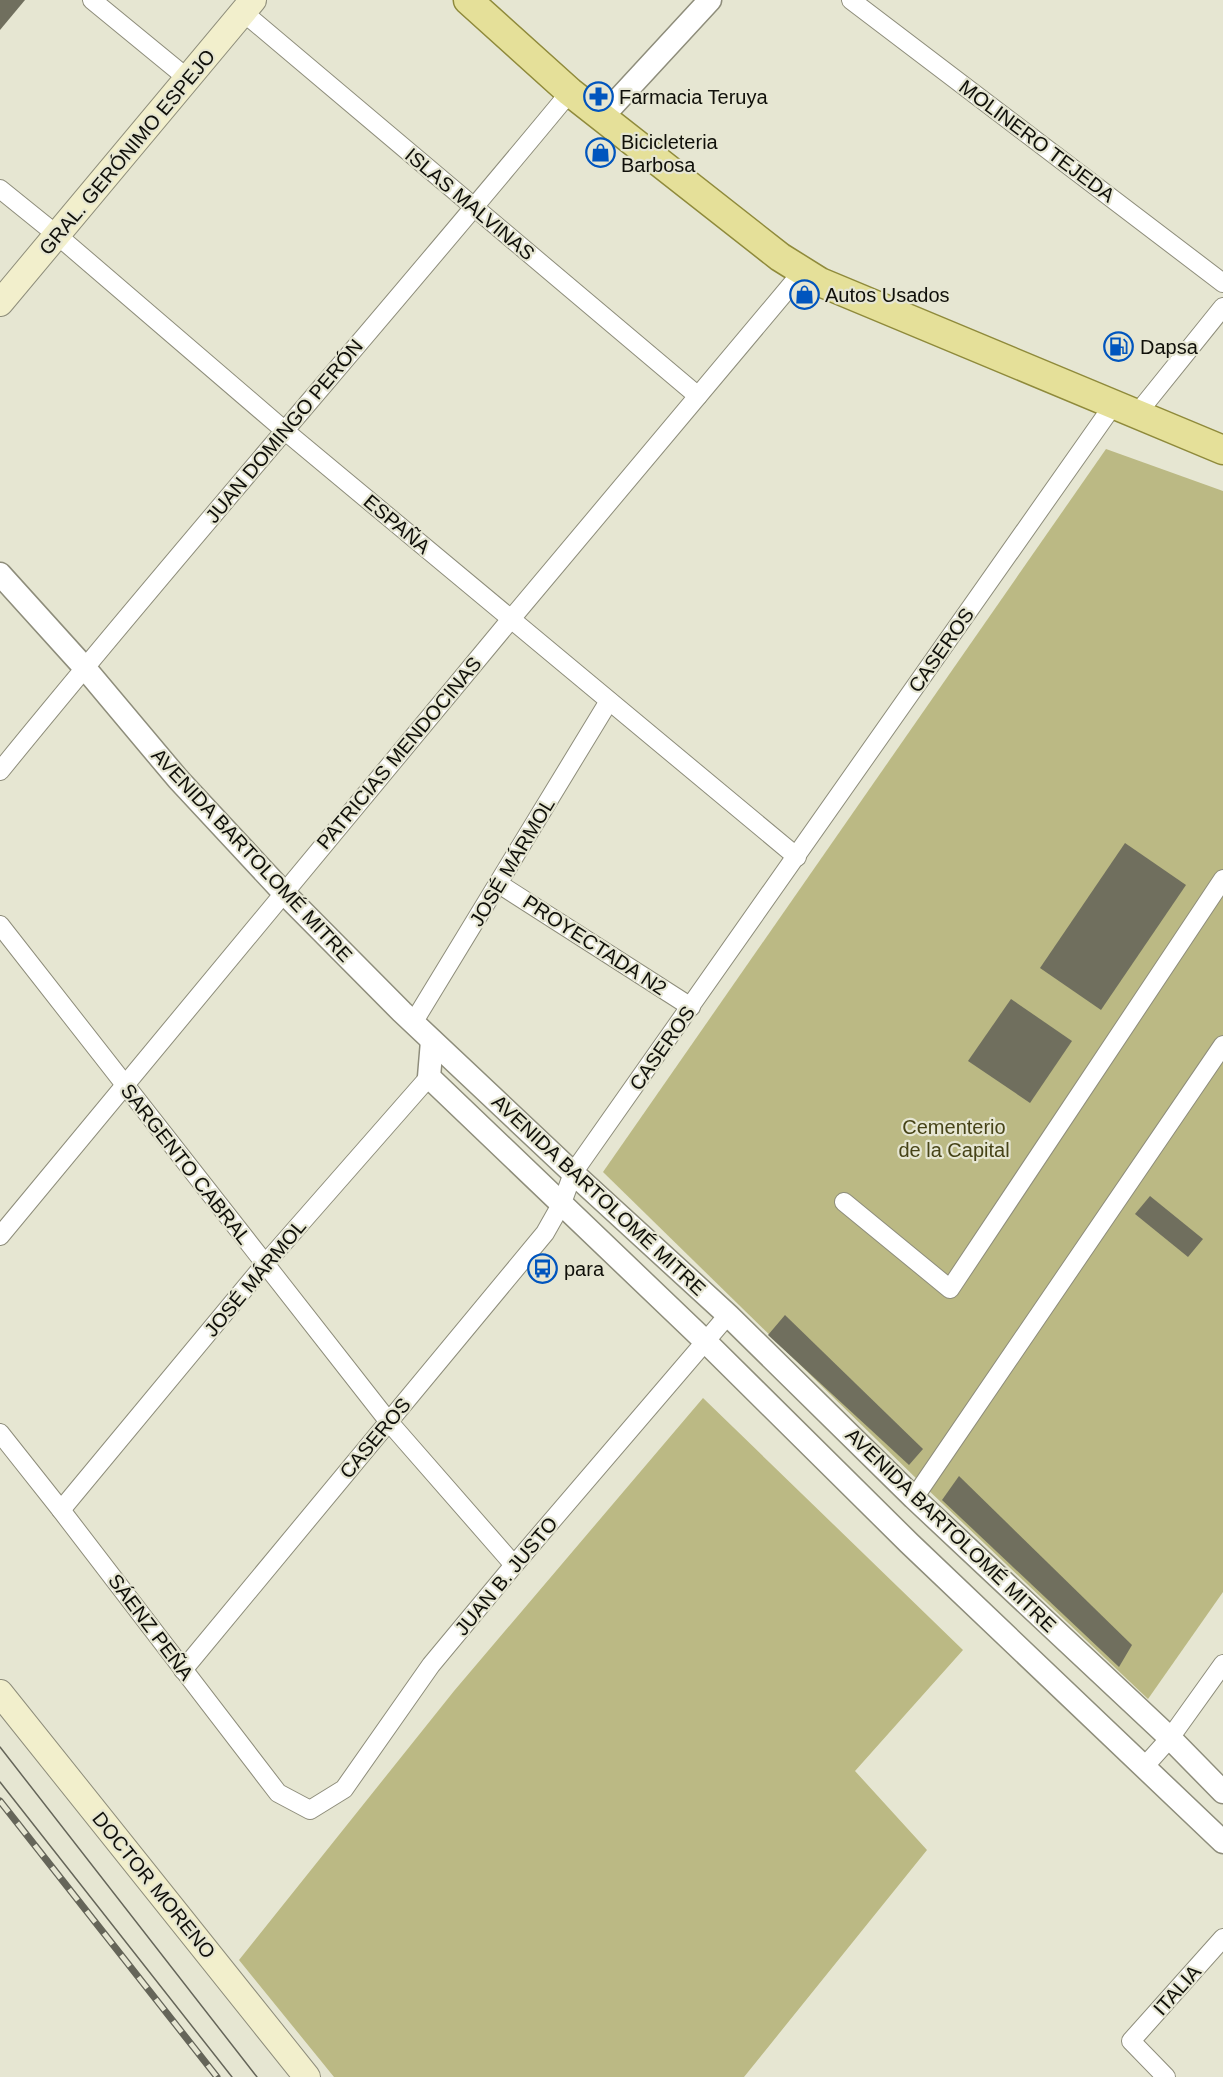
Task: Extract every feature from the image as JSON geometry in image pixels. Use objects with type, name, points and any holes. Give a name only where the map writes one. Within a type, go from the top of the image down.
[{"type":"main road","points":[[468,0],[570,92],[802,272],[831,287],[1223,450]]},
{"type":"main road","name":"GRAL. GERÓNIMO ESPEJO","points":[[0,303],[248,6]]},
{"type":"main road","name":"DOCTOR MORENO","points":[[0,1693],[307,2077]]},
{"type":"street","points":[[92,0],[188,78]]},
{"type":"street","points":[[603,116],[710,0]]},
{"type":"street","name":"MOLINERO TEJEDA","points":[[851,0],[1223,283]]},
{"type":"street","name":"ISLAS MALVINAS","points":[[248,6],[475,208],[698,396]]},
{"type":"street","name":"JUAN DOMINGO PERÓN","points":[[0,771],[84,668],[475,208],[570,92]]},
{"type":"street","name":"ESPAÑA","points":[[0,189],[57,235],[284,430],[797,857]]},
{"type":"street","name":"PATRICIAS MENDOCINAS","points":[[0,1236],[802,272]]},
{"type":"street","name":"CASEROS","points":[[183,1670],[545,1233],[562,1203],[573,1173],[797,857],[1125,409],[1223,307]]},
{"type":"street","name":"AVENIDA BARTOLOMÉ MITRE","points":[[0,574],[178,779],[284,893],[413,1023],[728,1315],[914,1498],[1170,1738],[1223,1792]]},
{"type":"street","name":"JOSÉ MÁRMOL","points":[[413,1023],[609,701]]},
{"type":"street","points":[[844,1202],[950,1289],[1223,879]]},
{"type":"street","name":"PROYECTADA N2","points":[[499,884],[690,1007]]},
{"type":"street","name":"SARGENTO CABRAL","points":[[0,925],[388,1422],[514,1565]]},
{"type":"street","points":[[429,1077],[432,1041]]},
{"type":"street","points":[[914,1498],[1223,1046]]},
{"type":"street","name":"AVENIDA BARTOLOMÉ MITRE","points":[[429,1077],[706,1342],[909,1543],[1223,1842]]},
{"type":"street","name":"JOSÉ MÁRMOL","points":[[61,1509],[265,1264],[429,1077]]},
{"type":"street","name":"JUAN B. JUSTO","points":[[310,1810],[344,1789],[431,1665],[728,1315]]},
{"type":"street","name":"SÁENZ PEÑA","points":[[0,1433],[61,1509],[278,1793],[310,1810]]},
{"type":"street","points":[[1144,1767],[1170,1738],[1223,1664]]},
{"type":"street","name":"ITALIA","points":[[1166,2077],[1131,2041],[1223,1938]]},
{"type":"green space","name":"Cementerio de la Capital","points":[[1106,449],[1223,491],[1223,1592],[1148,1699],[924,1486],[603,1172]]},
{"type":"green space","points":[[703,1398],[963,1650],[855,1771],[927,1850],[744,2077],[334,2077],[239,1960],[454,1691]]},
{"type":"building","points":[[0,0],[25,0],[0,30]]},
{"type":"building","points":[[1125,843],[1186,885],[1101,1010],[1040,968]]},
{"type":"building","points":[[1011,999],[1072,1041],[1030,1103],[968,1061]]},
{"type":"building","points":[[1150,1196],[1203,1239],[1188,1257],[1135,1214]]},
{"type":"building","points":[[785,1315],[923,1449],[909,1465],[768,1335]]},
{"type":"building","points":[[959,1476],[1132,1645],[1119,1667],[942,1500]]},
{"type":"tram line","points":[[0,1747],[257,2077]]},
{"type":"tram line","points":[[0,1782],[232,2077]]},
{"type":"railway","points":[[0,1801],[217,2077]]},
{"type":"place","name":"Farmacia Teruya","points":[[598,97]]},
{"type":"place","name":"Bicicleteria Barbosa","points":[[600,153]]},
{"type":"place","name":"Autos Usados","points":[[804,295]]},
{"type":"place","name":"Dapsa","points":[[1119,347]]},
{"type":"place","name":"para","points":[[543,1269]]}]
